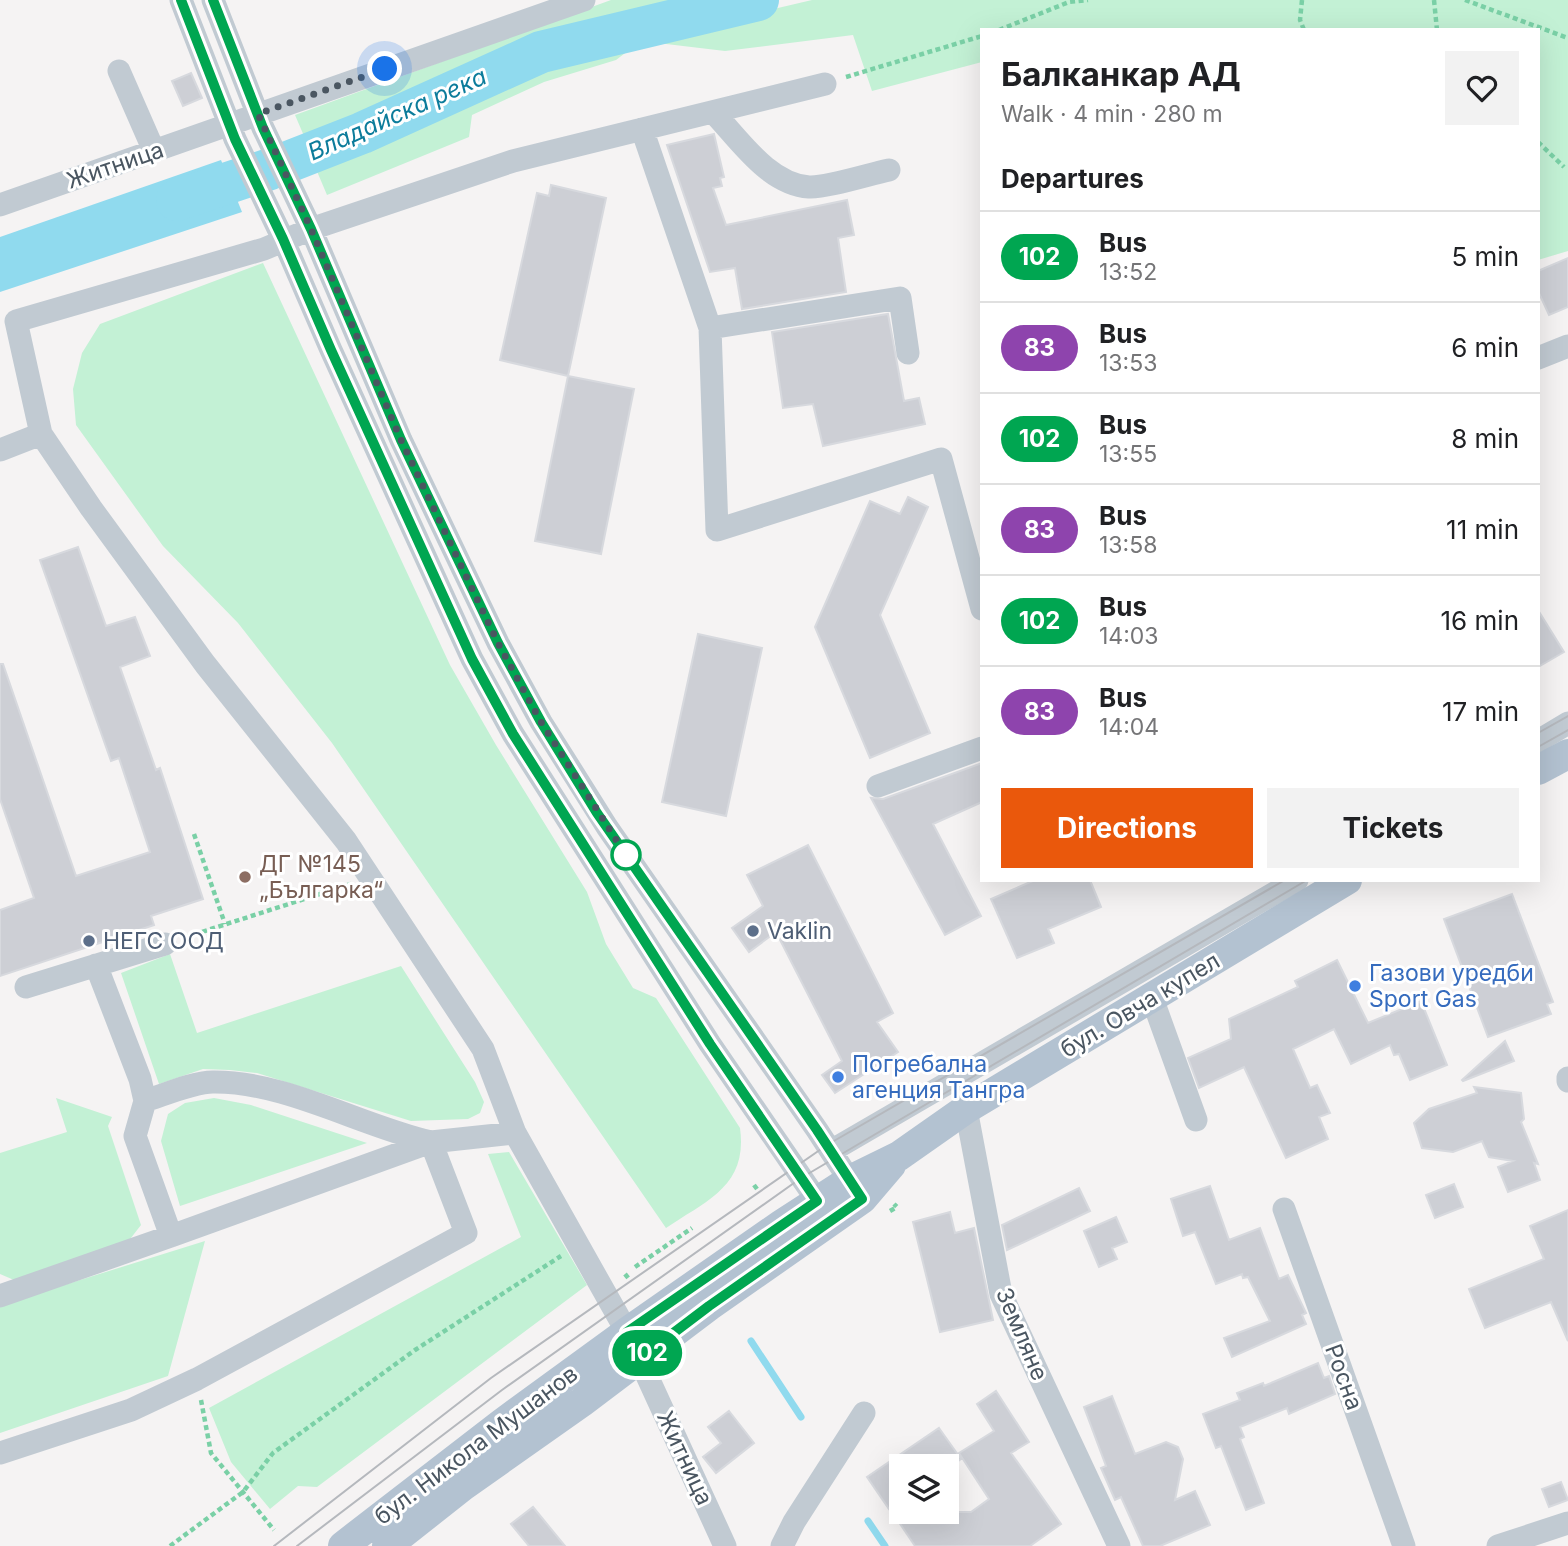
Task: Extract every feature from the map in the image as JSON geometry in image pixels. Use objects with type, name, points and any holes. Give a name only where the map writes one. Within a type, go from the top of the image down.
[{"type":"main road","points":[[1540,769],[1568,754]]},
{"type":"main road","name":"бул. Овча купел","points":[[824,1211],[966,1110],[1344,882]]},
{"type":"main road","name":"бул. Никола Мушанов","points":[[343,1546],[501,1424],[627,1332],[824,1211]]},
{"type":"main road","name":"бул. Никола Мушанов","points":[[387,1546],[463,1486],[709,1306],[824,1211]]},
{"type":"street","points":[[181,0],[232,132],[466,646],[513,734],[710,1044],[824,1211]]},
{"type":"street","points":[[213,0],[260,121],[311,229],[401,440],[498,643],[541,722],[607,827],[856,1189]]},
{"type":"street","name":"Житница","points":[[0,205],[154,151],[232,132],[535,7],[584,0]]},
{"type":"street","points":[[119,71],[154,151]]},
{"type":"street","points":[[0,450],[41,434],[8,324],[264,249],[311,229],[513,161],[825,84]]},
{"type":"street","points":[[713,112],[768,169],[789,183],[811,187],[889,170]]},
{"type":"street","points":[[642,129],[710,328],[717,530],[941,459],[980,602]]},
{"type":"street","points":[[710,328],[900,298],[908,353]]},
{"type":"street","points":[[1540,357],[1568,346]]},
{"type":"street","name":"Житница","points":[[41,434],[91,508],[205,664],[346,841],[483,1049],[515,1133],[627,1332],[725,1546]]},
{"type":"street","points":[[1540,740],[1568,723]]},
{"type":"street","points":[[878,786],[980,749]]},
{"type":"street","points":[[831,1151],[1294,882]]},
{"type":"street","points":[[26,987],[165,944]]},
{"type":"street","points":[[96,965],[140,1079],[145,1101],[135,1136],[171,1236]]},
{"type":"street","points":[[1152,998],[1196,1120]]},
{"type":"street","points":[[145,1101],[210,1082],[242,1084],[272,1090],[398,1134],[431,1142]]},
{"type":"street","name":"Земляне","points":[[966,1110],[1001,1294],[1119,1546]]},
{"type":"street","points":[[0,1296],[431,1142],[515,1133]]},
{"type":"street","points":[[0,1453],[131,1409],[198,1379],[466,1233],[431,1142]]},
{"type":"street","name":"Росна","points":[[1284,1209],[1404,1546]]},
{"type":"street","points":[[782,1546],[794,1522],[864,1413]]},
{"type":"street","points":[[1504,1545],[1568,1524]]},
{"type":"path","points":[[1004,28],[1069,2],[1088,0]]},
{"type":"path","points":[[1302,0],[1300,20],[1303,28]]},
{"type":"path","points":[[1434,0],[1437,28]]},
{"type":"path","points":[[1465,0],[1568,38]]},
{"type":"path","points":[[825,84],[980,37]]},
{"type":"path","points":[[1540,144],[1564,167]]},
{"type":"path","points":[[194,834],[225,925]]},
{"type":"path","points":[[165,944],[349,884]]},
{"type":"path","points":[[890,1211],[897,1207],[894,1204]]},
{"type":"path","points":[[635,1267],[692,1228]]},
{"type":"path","points":[[170,1546],[243,1492],[273,1453],[415,1350],[577,1245]]},
{"type":"path","points":[[625,1274],[629,1279]]},
{"type":"path","points":[[198,1379],[211,1453],[274,1530]]},
{"type":"green space","points":[[611,0],[698,0],[568,34],[491,58],[304,136],[295,115]]},
{"type":"green space","points":[[812,0],[1568,0],[1568,251],[1540,259],[1540,28],[980,28],[980,63],[872,91],[853,35],[725,51],[641,41],[616,60],[544,82],[472,115],[469,137],[327,195],[316,169],[471,93],[569,57]]},
{"type":"green space","points":[[263,263],[450,665],[587,892],[606,944],[633,988],[656,998],[740,1128],[741,1148],[738,1164],[731,1178],[710,1199],[666,1228],[332,743],[238,623],[163,546],[76,425],[73,389],[82,353],[100,324]]},
{"type":"green space","points":[[170,954],[197,1033],[401,966],[475,1082],[484,1102],[480,1113],[468,1119],[411,1121],[257,1073],[230,1070],[203,1069],[159,1084],[121,973]]},
{"type":"green space","points":[[56,1098],[112,1117],[108,1126],[141,1225],[127,1243],[14,1280],[0,1274],[0,1153],[67,1132]]},
{"type":"green space","points":[[214,1098],[251,1105],[367,1143],[180,1206],[161,1141],[168,1114],[185,1103]]},
{"type":"green space","points":[[509,1152],[587,1285],[317,1487],[298,1486],[270,1509],[231,1462],[209,1408],[521,1237],[488,1154]]},
{"type":"green space","points":[[205,1241],[168,1376],[0,1433],[0,1305]]},
{"type":"water","points":[[221,160],[242,212],[0,292],[0,237]]},
{"type":"building","points":[[191,73],[202,98],[183,106],[172,81]]},
{"type":"building","points":[[714,134],[724,177],[720,178],[722,186],[713,188],[726,225],[847,200],[854,235],[838,238],[846,292],[742,309],[735,268],[710,272],[667,145]]},
{"type":"building","points":[[551,185],[606,198],[568,376],[500,360],[537,193],[549,196]]},
{"type":"building","points":[[1568,258],[1568,307],[1549,315],[1540,295],[1540,270]]},
{"type":"building","points":[[888,314],[904,401],[919,398],[925,424],[823,446],[813,404],[783,408],[772,332]]},
{"type":"building","points":[[568,376],[634,389],[601,554],[535,541]]},
{"type":"building","points":[[908,497],[928,507],[880,615],[930,733],[870,758],[815,627],[870,501],[900,514]]},
{"type":"building","points":[[78,547],[106,626],[135,617],[150,656],[120,667],[156,770],[160,768],[203,899],[151,916],[154,925],[0,976],[0,910],[34,898],[0,799],[0,664],[3,664],[76,876],[150,852],[119,758],[111,761],[40,560]]},
{"type":"building","points":[[1540,613],[1564,652],[1540,666]]},
{"type":"building","points":[[698,634],[762,648],[726,816],[662,802]]},
{"type":"building","points":[[980,764],[980,803],[933,824],[981,916],[945,935],[871,798],[883,799]]},
{"type":"building","points":[[808,845],[893,1013],[877,1022],[898,1052],[835,1093],[822,1075],[842,1061],[776,932],[749,952],[732,928],[763,906],[747,875]]},
{"type":"building","points":[[1030,882],[1091,882],[1101,907],[1048,929],[1054,943],[1017,958],[991,899]]},
{"type":"building","points":[[1512,894],[1553,1002],[1547,1004],[1551,1014],[1488,1037],[1444,919]]},
{"type":"building","points":[[1337,960],[1368,1023],[1421,1001],[1447,1065],[1410,1080],[1399,1054],[1394,1055],[1390,1045],[1351,1064],[1334,1029],[1293,1049],[1310,1088],[1317,1085],[1330,1113],[1319,1117],[1328,1139],[1286,1158],[1244,1067],[1199,1088],[1188,1058],[1231,1039],[1229,1019],[1298,987],[1295,981]]},
{"type":"building","points":[[1505,1041],[1514,1061],[1462,1080]]},
{"type":"building","points":[[1474,1087],[1521,1093],[1524,1119],[1521,1122],[1538,1164],[1534,1163],[1540,1180],[1508,1192],[1498,1167],[1513,1161],[1489,1157],[1482,1141],[1453,1152],[1422,1148],[1414,1123],[1429,1109],[1477,1093]]},
{"type":"building","points":[[1454,1184],[1463,1207],[1435,1218],[1426,1195]]},
{"type":"building","points":[[1210,1186],[1229,1240],[1260,1228],[1279,1279],[1288,1275],[1306,1313],[1302,1315],[1306,1324],[1232,1357],[1224,1338],[1270,1321],[1248,1277],[1243,1278],[1242,1274],[1216,1284],[1195,1232],[1183,1236],[1171,1199]]},
{"type":"building","points":[[1079,1188],[1090,1211],[1007,1250],[1002,1225]]},
{"type":"building","points":[[1568,1210],[1568,1341],[1551,1302],[1485,1328],[1469,1289],[1544,1259],[1530,1226]]},
{"type":"building","points":[[950,1212],[955,1233],[974,1228],[993,1320],[940,1332],[913,1222]]},
{"type":"building","points":[[1116,1217],[1127,1242],[1112,1248],[1117,1259],[1099,1267],[1084,1231]]},
{"type":"building","points":[[1318,1363],[1324,1378],[1329,1376],[1335,1394],[1289,1414],[1287,1408],[1240,1427],[1244,1437],[1240,1439],[1264,1503],[1246,1510],[1221,1446],[1216,1448],[1203,1414],[1240,1400],[1237,1393],[1263,1383],[1264,1386]]},
{"type":"building","points":[[996,1391],[1029,1442],[1011,1453],[1061,1524],[1030,1546],[915,1546],[900,1524],[959,1524],[959,1512],[971,1512],[989,1499],[959,1453],[994,1431],[977,1404]]},
{"type":"building","points":[[1112,1396],[1135,1454],[1166,1442],[1178,1447],[1183,1459],[1175,1500],[1195,1491],[1210,1525],[1160,1546],[1143,1546],[1121,1497],[1115,1500],[1101,1468],[1106,1466],[1084,1407]]},
{"type":"building","points":[[729,1411],[754,1443],[716,1473],[703,1457],[721,1443],[708,1427]]},
{"type":"building","points":[[939,1428],[957,1454],[901,1454]]},
{"type":"building","points":[[889,1462],[889,1509],[867,1477]]},
{"type":"building","points":[[1561,1482],[1568,1500],[1549,1507],[1542,1489]]},
{"type":"building","points":[[533,1507],[565,1546],[529,1546],[511,1524]]},
{"type":"waterway","name":"Владайска река","points":[[177,200],[270,169],[362,133],[541,52],[758,0]]},
{"type":"waterway","points":[[751,1341],[801,1417]]},
{"type":"waterway","points":[[868,1521],[885,1546]]},
{"type":"tram line","points":[[1540,732],[1568,716]]},
{"type":"tram line","points":[[1540,746],[1568,730]]},
{"type":"tram line","points":[[274,1546],[491,1378],[827,1145],[1282,882]]},
{"type":"tram line","points":[[297,1546],[502,1390],[801,1178],[1304,882]]},
{"type":"bus line","name":"102","points":[[181,0],[235,139],[283,239],[472,659],[513,734],[710,1044],[817,1201],[627,1332],[639,1359],[709,1306],[862,1199],[597,813],[541,722],[498,643],[401,440],[311,229],[263,128],[213,0]]},
{"type":"place","name":"ДГ №145 „Българка“","points":[[245,877]]},
{"type":"place","name":"Vaklin","points":[[753,931]]},
{"type":"place","name":"НЕГС ООД","points":[[89,941]]},
{"type":"place","name":"Газови уредби Sport Gas","points":[[1355,986]]},
{"type":"place","name":"Погребална агенция Тангра","points":[[838,1077]]},
{"type":"route","points":[[385,69],[258,114],[311,229],[401,440],[498,643],[541,722],[626,855]]}]
